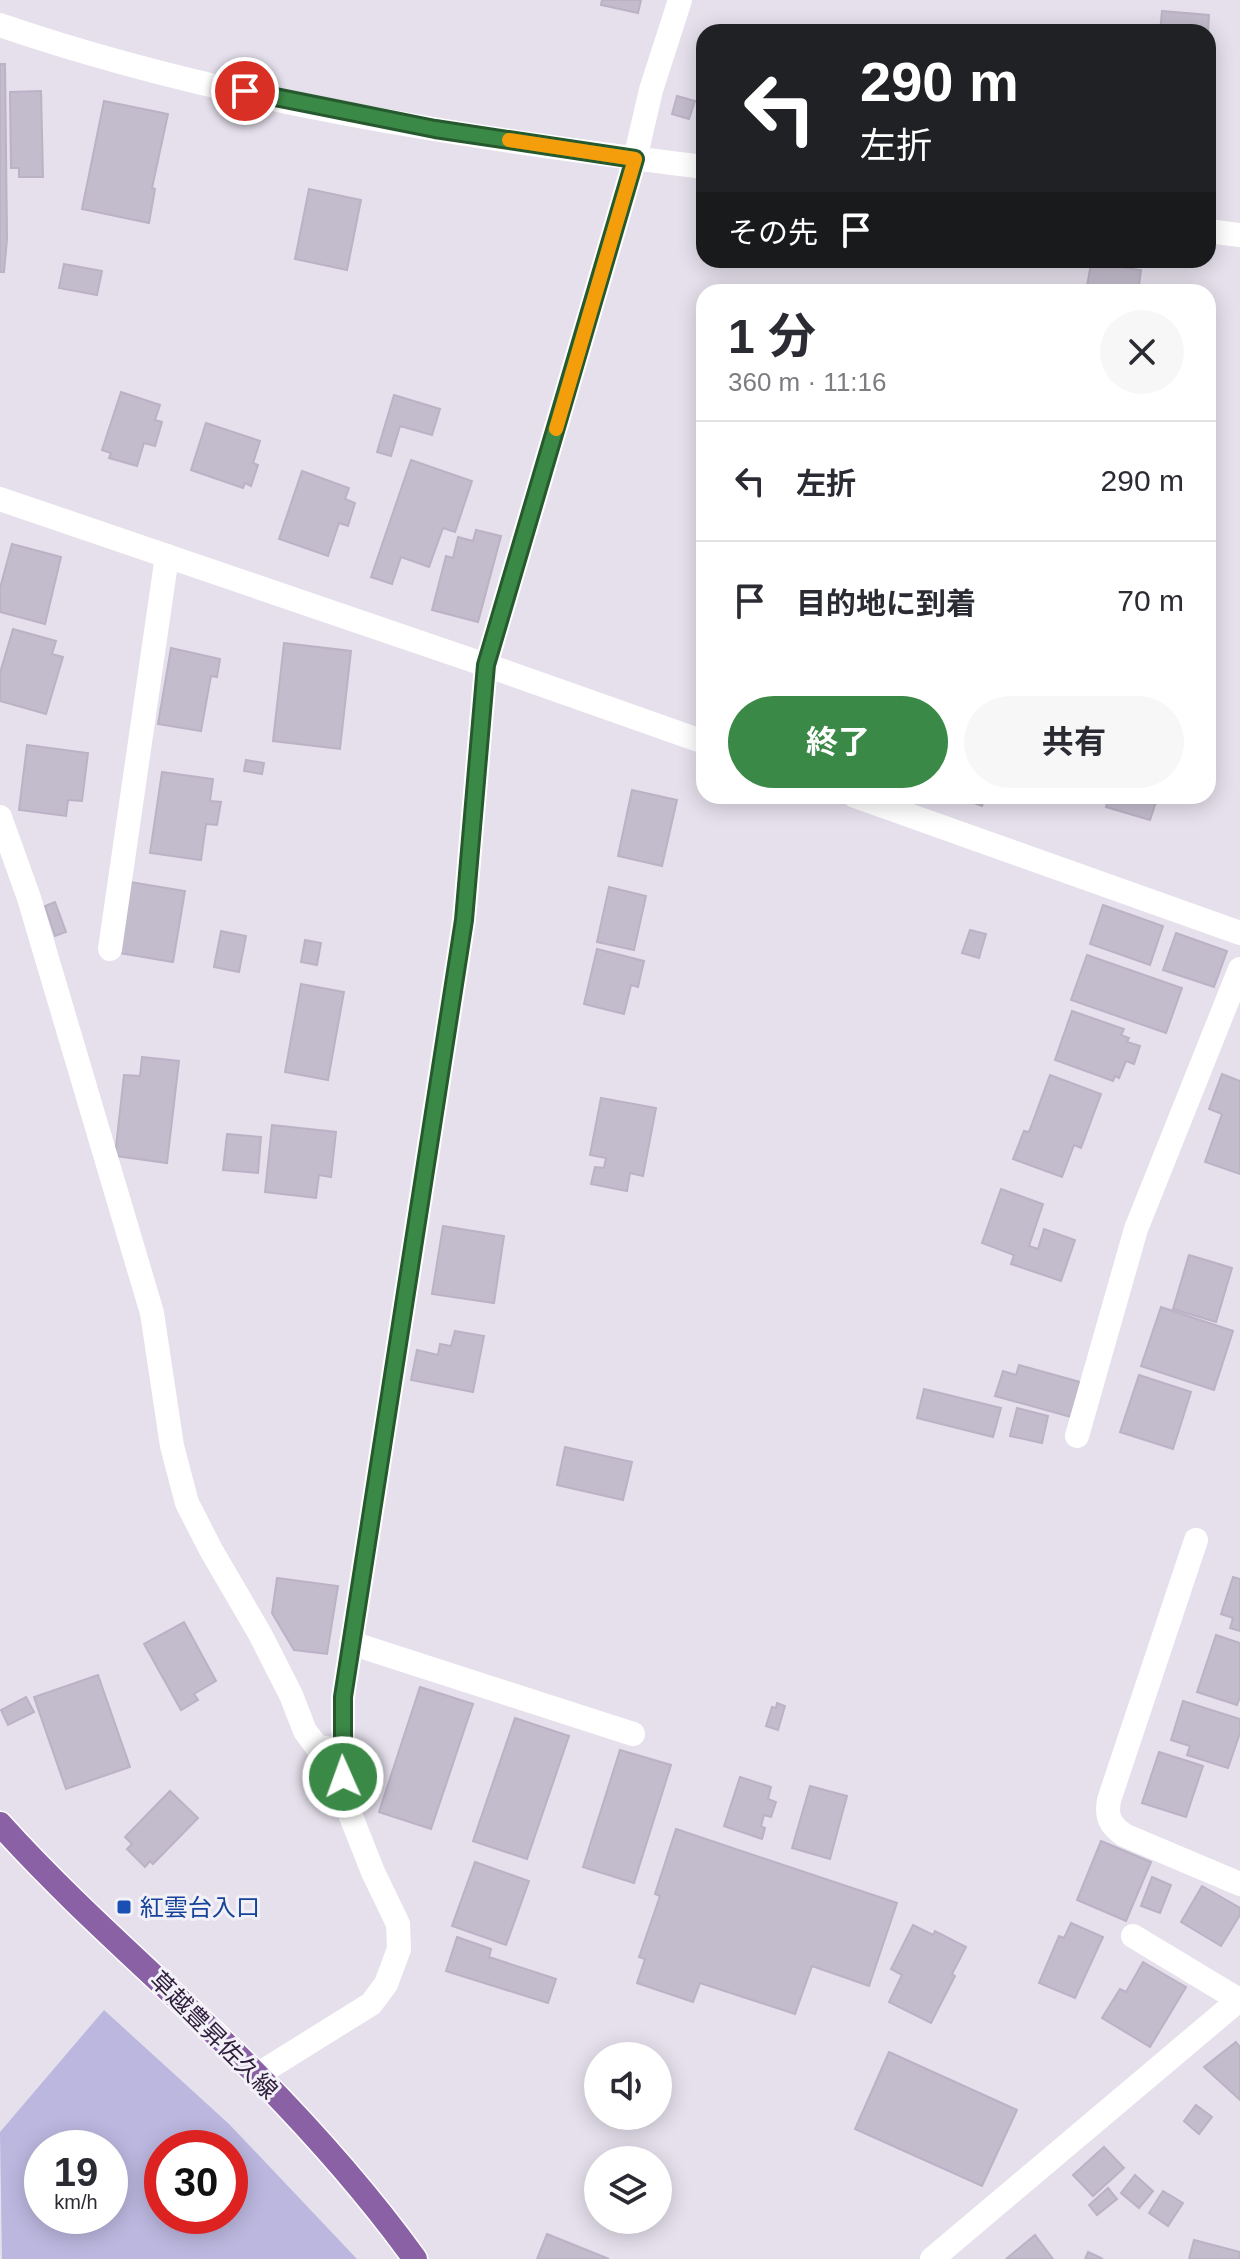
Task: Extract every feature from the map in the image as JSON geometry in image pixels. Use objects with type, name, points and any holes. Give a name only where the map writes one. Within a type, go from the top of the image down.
[{"type":"main road","name":"草越豊昇佐久線","points":[[0,1824],[257,2075],[334,2158],[415,2259]]},
{"type":"street","points":[[257,2075],[371,2004],[386,1984],[399,1949],[398,1924],[350,1814],[343,1777],[343,1697],[464,920],[486,665],[635,159],[651,90],[680,0]]},
{"type":"street","points":[[0,25],[78,50],[259,94],[435,129],[696,166]]},
{"type":"street","points":[[1216,232],[1240,235]]},
{"type":"street","points":[[0,499],[696,739]]},
{"type":"street","points":[[110,949],[167,556]]},
{"type":"street","points":[[877,804],[1240,933]]},
{"type":"street","points":[[0,817],[29,898],[152,1313],[172,1446],[187,1503],[260,1634],[291,1695],[305,1731],[317,1747],[343,1750]]},
{"type":"street","points":[[1077,1436],[1136,1229],[1240,969]]},
{"type":"street","points":[[1196,1540],[1106,1813],[1113,1827],[1124,1835],[1240,1884]]},
{"type":"street","points":[[351,1643],[633,1734]]},
{"type":"street","points":[[932,2259],[1239,2000],[1133,1936]]},
{"type":"shaded area","points":[[104,2010],[235,2130],[144,2130],[144,2234],[248,2234],[248,2144],[357,2259],[2,2259],[0,2132]]},
{"type":"building","points":[[602,0],[641,0],[638,13],[601,5]]},
{"type":"building","points":[[1162,11],[1209,15],[1208,24],[1161,24]]},
{"type":"building","points":[[0,64],[5,64],[7,239],[4,272],[0,272]]},
{"type":"building","points":[[41,91],[43,177],[19,177],[19,168],[11,168],[10,92]]},
{"type":"building","points":[[677,96],[695,101],[689,119],[672,114]]},
{"type":"building","points":[[104,101],[168,114],[152,188],[155,189],[149,223],[82,209]]},
{"type":"building","points":[[309,189],[361,200],[347,270],[295,259]]},
{"type":"building","points":[[64,264],[102,271],[97,295],[59,288]]},
{"type":"building","points":[[1090,268],[1141,270],[1139,284],[1087,284]]},
{"type":"building","points":[[121,392],[160,405],[155,420],[162,422],[155,446],[144,443],[137,466],[109,458],[111,453],[102,450]]},
{"type":"building","points":[[394,395],[440,409],[432,435],[400,426],[391,456],[377,452]]},
{"type":"building","points":[[206,423],[260,441],[253,463],[258,465],[251,486],[245,483],[243,488],[191,470]]},
{"type":"building","points":[[411,460],[472,481],[455,532],[443,528],[429,567],[401,557],[392,584],[371,577]]},
{"type":"building","points":[[302,471],[349,488],[345,499],[355,503],[348,526],[339,523],[328,556],[279,539]]},
{"type":"building","points":[[476,530],[501,536],[478,622],[432,610],[446,556],[453,558],[458,537],[473,541]]},
{"type":"building","points":[[12,544],[61,557],[45,624],[0,612],[0,588]]},
{"type":"building","points":[[13,629],[56,641],[52,654],[63,657],[46,714],[0,701],[0,673]]},
{"type":"building","points":[[284,643],[351,651],[340,749],[273,741]]},
{"type":"building","points":[[171,648],[220,659],[217,677],[211,676],[201,731],[158,724]]},
{"type":"building","points":[[27,745],[88,753],[82,801],[68,800],[66,816],[19,810]]},
{"type":"building","points":[[246,760],[264,763],[262,774],[244,771]]},
{"type":"building","points":[[162,772],[213,779],[210,801],[221,802],[217,825],[206,824],[201,860],[150,853]]},
{"type":"building","points":[[632,790],[677,800],[662,866],[618,856]]},
{"type":"building","points":[[1107,804],[1155,804],[1150,820],[1106,807]]},
{"type":"building","points":[[130,882],[185,891],[173,962],[119,953]]},
{"type":"building","points":[[609,887],[646,896],[634,950],[597,942]]},
{"type":"building","points":[[55,902],[66,932],[55,936],[45,906]]},
{"type":"building","points":[[1103,905],[1163,926],[1150,965],[1090,944]]},
{"type":"building","points":[[970,930],[986,934],[979,958],[962,953]]},
{"type":"building","points":[[221,931],[246,936],[239,972],[214,967]]},
{"type":"building","points":[[1176,933],[1227,951],[1214,987],[1163,970]]},
{"type":"building","points":[[305,940],[321,943],[317,965],[301,962]]},
{"type":"building","points":[[597,949],[644,961],[638,987],[631,985],[624,1014],[584,1004]]},
{"type":"building","points":[[1087,955],[1182,988],[1166,1033],[1071,1000]]},
{"type":"building","points":[[301,984],[344,992],[328,1080],[285,1072]]},
{"type":"building","points":[[1072,1011],[1124,1029],[1121,1035],[1129,1038],[1127,1042],[1140,1046],[1134,1064],[1126,1061],[1119,1078],[1115,1076],[1113,1081],[1055,1060]]},
{"type":"building","points":[[142,1057],[179,1061],[167,1163],[115,1156],[124,1075],[140,1076]]},
{"type":"building","points":[[1222,1074],[1240,1081],[1240,1174],[1205,1162],[1222,1114],[1209,1109]]},
{"type":"building","points":[[1050,1075],[1101,1094],[1081,1148],[1074,1145],[1062,1177],[1013,1159],[1024,1131],[1029,1132]]},
{"type":"building","points":[[601,1098],[656,1108],[643,1176],[630,1173],[627,1191],[591,1184],[595,1167],[604,1168],[606,1158],[590,1155]]},
{"type":"building","points":[[272,1125],[336,1132],[331,1177],[319,1175],[316,1198],[265,1192]]},
{"type":"building","points":[[227,1134],[261,1137],[258,1173],[223,1170]]},
{"type":"building","points":[[1001,1189],[1043,1204],[1029,1246],[1038,1249],[1044,1229],[1075,1240],[1061,1281],[1011,1264],[1014,1255],[982,1243]]},
{"type":"building","points":[[443,1226],[504,1236],[494,1303],[432,1294]]},
{"type":"building","points":[[1189,1255],[1232,1268],[1216,1322],[1173,1309]]},
{"type":"building","points":[[1161,1307],[1233,1331],[1214,1390],[1141,1366]]},
{"type":"building","points":[[455,1331],[484,1336],[473,1392],[411,1380],[417,1350],[438,1355],[440,1344],[451,1346]]},
{"type":"building","points":[[1019,1365],[1080,1382],[1071,1417],[995,1396],[1003,1371],[1016,1375]]},
{"type":"building","points":[[1139,1375],[1191,1392],[1173,1449],[1120,1432]]},
{"type":"building","points":[[924,1389],[1001,1408],[993,1437],[917,1418]]},
{"type":"building","points":[[1017,1408],[1048,1416],[1042,1443],[1010,1436]]},
{"type":"building","points":[[565,1447],[632,1462],[623,1500],[557,1485]]},
{"type":"building","points":[[1233,1577],[1240,1579],[1240,1631],[1230,1628],[1233,1618],[1221,1614]]},
{"type":"building","points":[[277,1578],[338,1586],[327,1654],[294,1650],[272,1613]]},
{"type":"building","points":[[184,1622],[216,1681],[194,1694],[198,1700],[181,1710],[144,1644]]},
{"type":"building","points":[[1216,1635],[1240,1643],[1240,1697],[1237,1705],[1197,1692]]},
{"type":"building","points":[[98,1675],[130,1767],[66,1789],[34,1697]]},
{"type":"building","points":[[420,1687],[473,1704],[431,1829],[379,1812]]},
{"type":"building","points":[[26,1697],[34,1712],[8,1725],[1,1710]]},
{"type":"building","points":[[1183,1701],[1240,1719],[1240,1733],[1228,1768],[1187,1755],[1190,1746],[1171,1740]]},
{"type":"building","points":[[777,1703],[785,1706],[778,1730],[766,1726],[772,1707],[776,1708]]},
{"type":"building","points":[[515,1718],[569,1736],[527,1859],[473,1841]]},
{"type":"building","points":[[620,1750],[671,1765],[634,1883],[583,1867]]},
{"type":"building","points":[[1159,1752],[1203,1766],[1186,1817],[1142,1803]]},
{"type":"building","points":[[740,1777],[771,1787],[768,1799],[776,1802],[771,1817],[764,1815],[762,1839],[724,1826]]},
{"type":"building","points":[[810,1786],[847,1796],[830,1859],[792,1848]]},
{"type":"building","points":[[170,1791],[198,1818],[153,1864],[150,1861],[145,1867],[127,1849],[132,1844],[125,1837]]},
{"type":"building","points":[[676,1829],[897,1903],[869,1986],[812,1966],[795,2014],[700,1983],[693,2002],[637,1983],[645,1959],[639,1957],[660,1896],[655,1894]]},
{"type":"building","points":[[1101,1841],[1151,1862],[1126,1921],[1077,1900]]},
{"type":"building","points":[[475,1862],[529,1881],[506,1945],[452,1926]]},
{"type":"building","points":[[1152,1877],[1171,1885],[1160,1913],[1141,1906]]},
{"type":"building","points":[[1202,1886],[1240,1908],[1240,1915],[1221,1946],[1181,1922]]},
{"type":"building","points":[[1071,1923],[1103,1937],[1075,1998],[1039,1983],[1059,1936],[1064,1938]]},
{"type":"building","points":[[913,1925],[933,1935],[935,1931],[966,1947],[931,2023],[889,2002],[902,1975],[891,1969]]},
{"type":"building","points":[[457,1937],[491,1949],[489,1957],[556,1979],[548,2003],[446,1971]]},
{"type":"building","points":[[1143,1962],[1186,1987],[1150,2047],[1102,2018],[1120,1989],[1126,1992]]},
{"type":"building","points":[[1236,2042],[1240,2047],[1240,2100],[1204,2067]]},
{"type":"building","points":[[889,2052],[1017,2110],[982,2186],[855,2129]]},
{"type":"building","points":[[1196,2105],[1212,2117],[1199,2134],[1184,2121]]},
{"type":"building","points":[[1104,2147],[1124,2168],[1093,2196],[1073,2175]]},
{"type":"building","points":[[1135,2175],[1153,2191],[1139,2208],[1121,2193]]},
{"type":"building","points":[[1108,2188],[1117,2199],[1097,2215],[1089,2205]]},
{"type":"building","points":[[1163,2191],[1183,2203],[1168,2226],[1149,2213]]},
{"type":"building","points":[[547,2234],[609,2259],[537,2259]]},
{"type":"building","points":[[1035,2235],[1053,2259],[1006,2259]]},
{"type":"building","points":[[1194,2240],[1240,2252],[1239,2259],[1189,2259]]},
{"type":"building","points":[[1088,2252],[1101,2258],[1103,2259],[1085,2259]]},
{"type":"slow traffic","points":[[509,140],[635,159],[556,429]]},
{"type":"place","name":"紅雲台入口","points":[[124,1907]]},
{"type":"route","points":[[245,91],[435,129],[635,159],[486,665],[464,920],[343,1697],[343,1777]]}]
